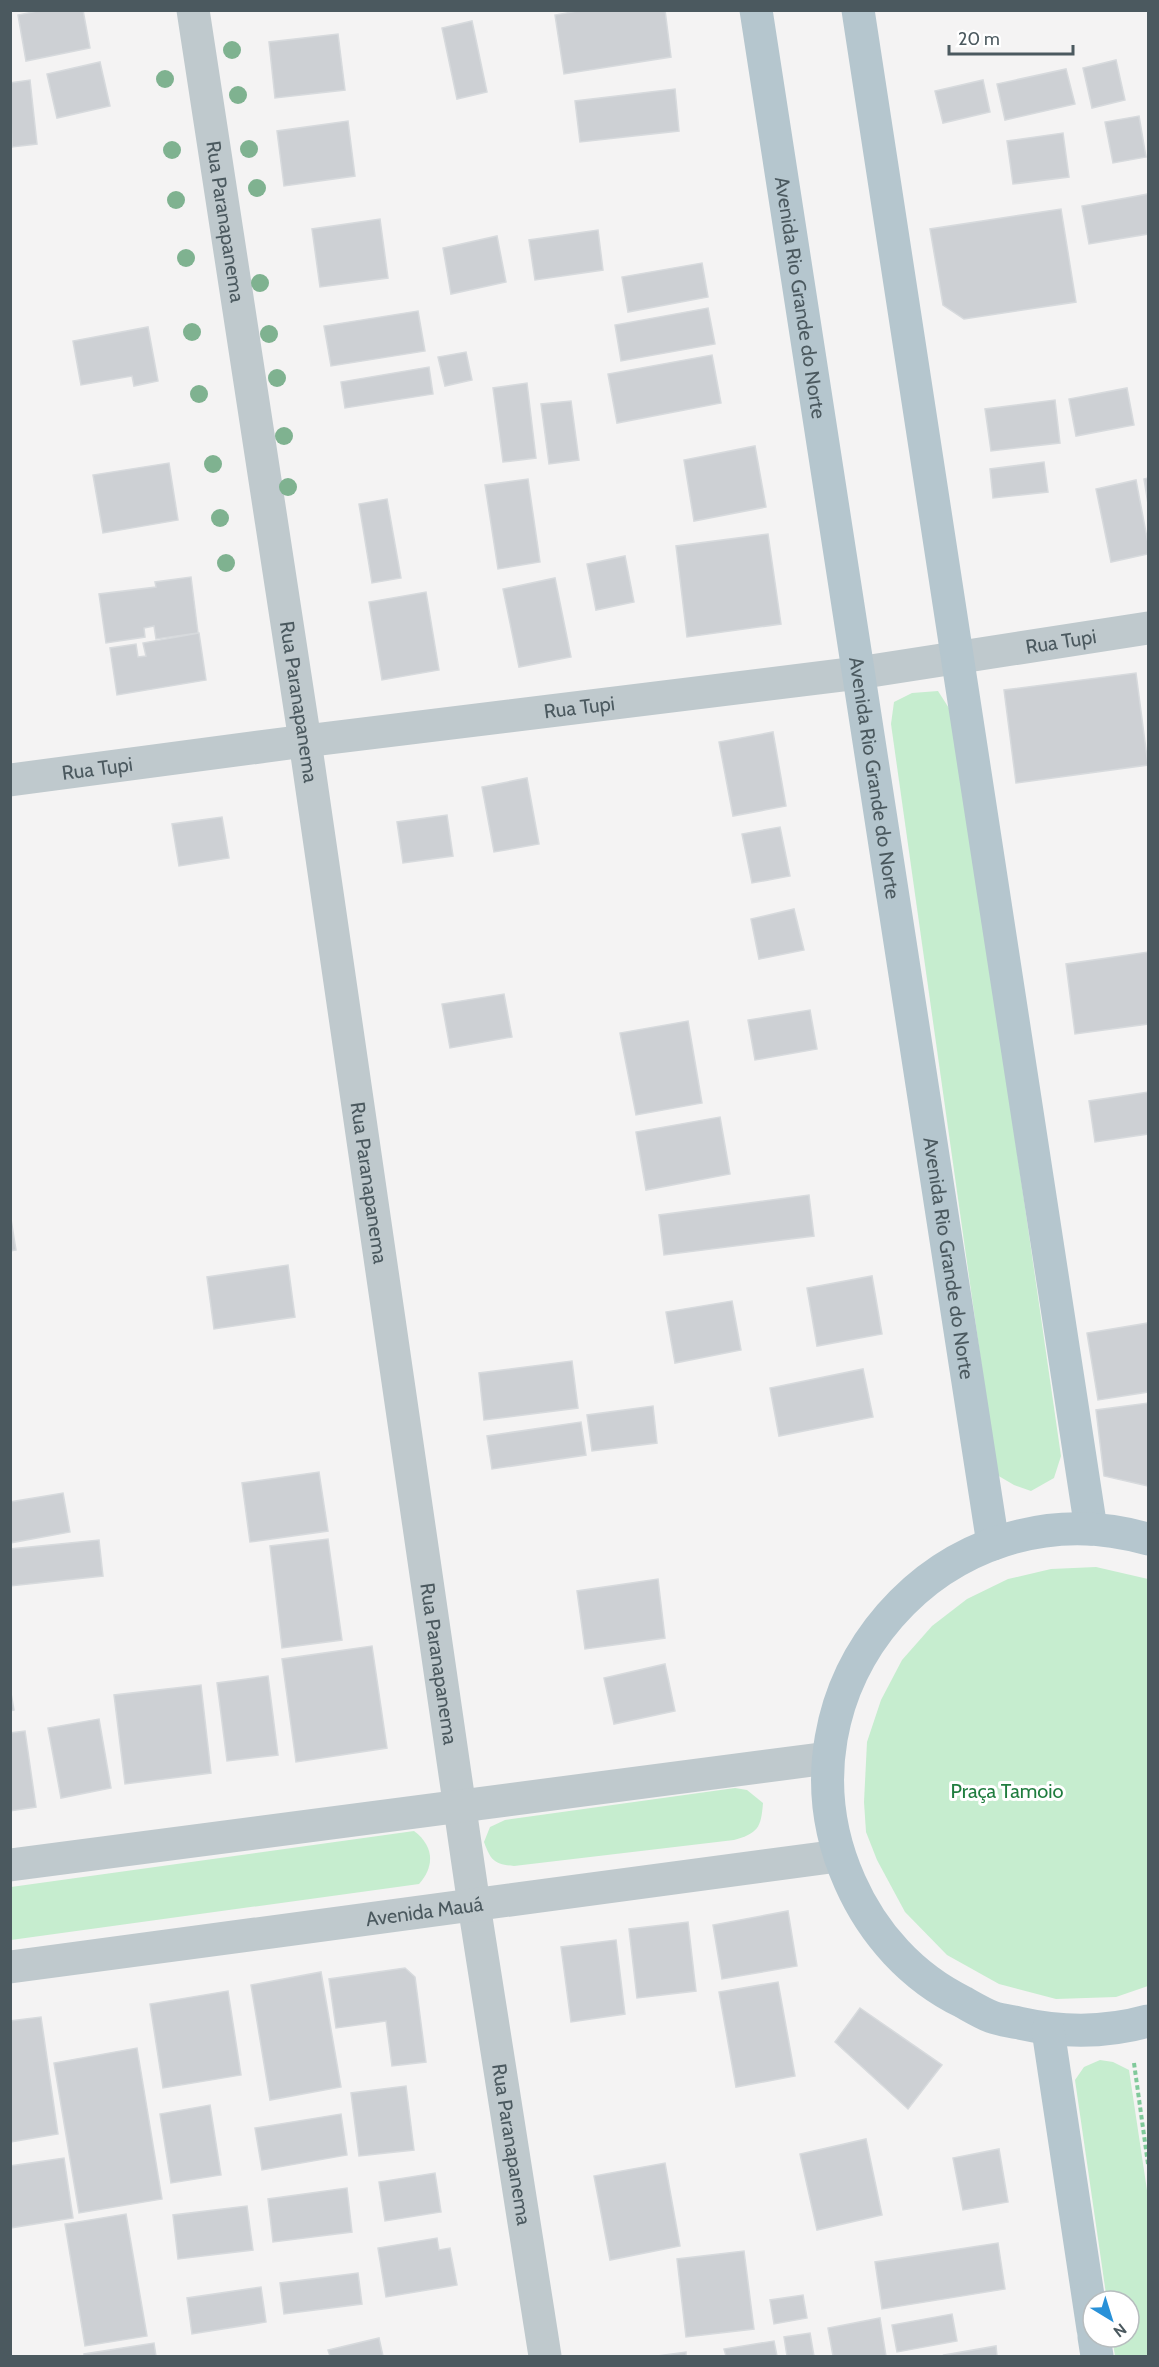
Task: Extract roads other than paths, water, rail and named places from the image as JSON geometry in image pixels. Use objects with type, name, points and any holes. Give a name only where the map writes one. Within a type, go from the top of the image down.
[{"type":"main road","name":"Avenida Rio Grande do Norte","points":[[756,10],[993,1544]]},
{"type":"main road","points":[[858,10],[1091,1528]]},
{"type":"main road","points":[[1138,2024],[1088,2032],[1048,2030],[992,2017],[941,1991],[896,1954],[861,1908],[838,1856],[828,1807],[828,1758],[833,1723],[844,1689],[860,1657],[880,1627],[903,1601],[930,1578],[960,1558],[993,1544],[1058,1529],[1091,1528],[1149,1539]]},
{"type":"main road","points":[[1048,2030],[1087,2289]]},
{"type":"street","name":"Rua Paranapanema","points":[[193,10],[305,741],[474,1905],[544,2356]]},
{"type":"street","name":"Rua Tupi","points":[[10,780],[858,673],[1149,628]]},
{"type":"street","points":[[10,1865],[828,1758]]},
{"type":"street","name":"Avenida Mauá","points":[[10,1967],[838,1856]]},
{"type":"park label","name":"Praça Tamoio","points":[[1007,1791]]}]
